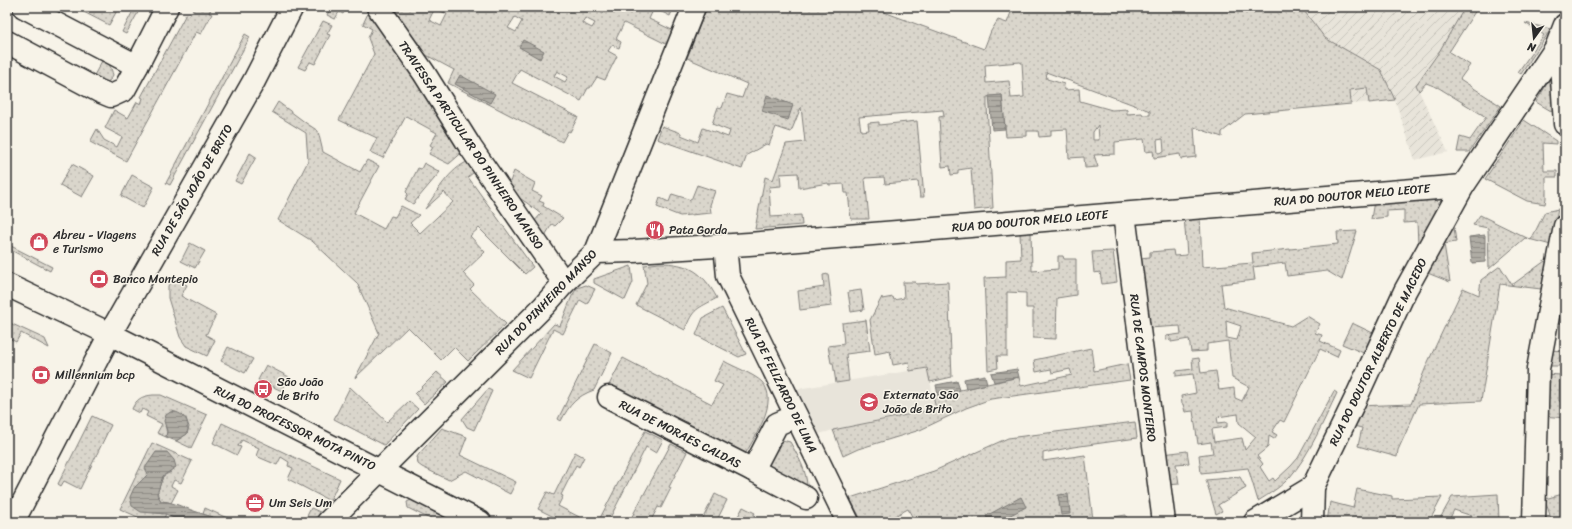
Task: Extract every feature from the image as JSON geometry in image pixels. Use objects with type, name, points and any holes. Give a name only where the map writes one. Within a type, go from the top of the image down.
[{"type":"street","points":[[24,7],[137,66]]},
{"type":"street","points":[[7,42],[111,96],[124,90],[167,7]]},
{"type":"street","name":"RUA DE SÃO JOÃO DE BRITO","points":[[14,522],[110,334],[254,81],[292,7]]},
{"type":"street","name":"TRAVESSA PARTICULAR DO PINHEIRO MANSO","points":[[378,7],[424,73],[471,148],[564,283]]},
{"type":"street","name":"RUA DO PINHEIRO MANSO","points":[[328,522],[596,252],[609,223],[694,7]]},
{"type":"street","name":"RUA DO DOUTOR ALBERTO DE MACEDO","points":[[1312,522],[1313,487],[1405,291],[1463,186],[1556,48],[1565,25]]},
{"type":"street","points":[[1556,48],[1561,63],[1565,124]]},
{"type":"street","name":"RUA DO DOUTOR MELO LEOTE","points":[[596,252],[725,245],[1463,186]]},
{"type":"street","name":"RUA DE CAMPOS MONTEIRO","points":[[1124,214],[1164,522]]},
{"type":"street","points":[[1534,522],[1538,369],[1565,226]]},
{"type":"street","name":"RUA DE FELIZARDO DE LIMA","points":[[725,245],[728,276],[848,522]]},
{"type":"street","name":"RUA DO PROFESSOR MOTA PINTO","points":[[7,285],[110,334],[480,522]]},
{"type":"street","name":"RUA DE MORAES CALDAS","points":[[608,397],[806,498]]},
{"type":"street","name":"RUA DE MORAES CALDAS","points":[[752,470],[777,424],[796,416]]},
{"type":"street","points":[[1255,522],[1313,487]]},
{"type":"shaded area","points":[[74,7],[119,7],[109,25]]},
{"type":"shaded area","points":[[135,7],[141,7],[126,34],[122,32]]},
{"type":"shaded area","points":[[195,7],[212,7],[209,13],[212,14],[201,34],[196,32],[126,161],[90,142],[97,129],[104,140],[117,147],[122,137],[105,128],[114,110],[128,118],[137,102],[141,104],[143,98],[141,97],[186,14],[190,15]]},
{"type":"shaded area","points":[[331,7],[347,7],[343,14],[339,12],[335,19],[327,15]]},
{"type":"shaded area","points":[[362,7],[372,7],[466,149],[449,164],[429,154],[433,147],[430,145],[437,133],[406,116],[383,158],[370,152],[377,138],[339,120],[374,54],[368,38],[372,29],[363,24],[369,11]]},
{"type":"shaded area","points":[[387,7],[590,7],[603,14],[606,7],[674,7],[670,16],[654,8],[649,19],[674,31],[668,45],[624,23],[616,39],[621,42],[619,48],[612,45],[608,51],[617,56],[605,80],[597,77],[590,88],[588,88],[581,101],[520,69],[512,83],[578,117],[570,132],[568,131],[562,142],[448,83],[454,70],[415,49]],"holes":[[[435,8],[447,14],[441,26],[429,20]],[[515,17],[522,21],[516,32],[508,28]],[[585,18],[595,23],[592,28],[582,23]],[[557,71],[568,77],[565,82],[554,76]]]},
{"type":"shaded area","points":[[707,7],[886,7],[884,12],[984,49],[991,31],[998,20],[1007,23],[1013,7],[1301,7],[1325,38],[1381,70],[1395,100],[1369,103],[1367,88],[1350,90],[1351,104],[1245,114],[1222,132],[1222,137],[1194,127],[1196,157],[1181,159],[1180,154],[1154,158],[1153,151],[1146,152],[1144,139],[1115,142],[1115,154],[1094,155],[1098,167],[1085,168],[1084,157],[1069,158],[1067,129],[1051,130],[1051,136],[1039,137],[1038,131],[1027,131],[1027,136],[1006,137],[1002,95],[987,97],[993,208],[974,210],[971,168],[958,170],[958,174],[951,175],[950,166],[942,167],[939,117],[944,116],[943,110],[859,117],[861,131],[869,130],[868,123],[879,122],[879,125],[917,121],[924,197],[920,197],[918,181],[885,184],[884,177],[865,178],[869,219],[851,219],[848,193],[845,193],[844,184],[829,185],[828,183],[799,188],[798,173],[780,174],[781,186],[769,187],[771,217],[801,215],[802,225],[755,229],[765,177],[773,180],[786,144],[805,142],[801,107],[791,132],[776,127],[769,145],[766,144],[747,155],[742,169],[657,139],[662,126],[681,133],[681,135],[698,142],[703,128],[728,137],[730,131],[712,124],[718,107],[722,108],[727,94],[742,98],[747,84],[687,58]],"holes":[[[1022,63],[1024,97],[1011,98],[1009,81],[986,83],[985,65]],[[1046,72],[1150,111],[1150,115],[1143,115],[1142,113],[1127,114],[1127,109],[1112,110],[1080,101],[1079,89],[1065,90],[1064,84],[1047,79]],[[1098,125],[1099,140],[1093,140],[1093,132]],[[1163,139],[1164,152],[1158,153],[1157,140]]]},
{"type":"shaded area","points":[[1284,7],[1478,7],[1433,76],[1419,91],[1448,152],[1415,160],[1395,100],[1245,114]]},
{"type":"shaded area","points":[[1465,7],[1478,7],[1449,52],[1470,65],[1460,79],[1501,106],[1469,152],[1457,152],[1460,137],[1470,140],[1486,117],[1439,88],[1426,83],[1419,91],[1416,85],[1439,52]]},
{"type":"shaded area","points":[[323,21],[332,25],[327,34],[330,35],[315,64],[310,62],[305,70],[298,67]]},
{"type":"shaded area","points":[[1525,23],[1551,29],[1521,74],[1518,72],[1544,35]]},
{"type":"shaded area","points":[[245,34],[250,37],[170,185],[166,183]]},
{"type":"shaded area","points":[[523,40],[544,51],[540,59],[519,47]]},
{"type":"shaded area","points":[[103,59],[109,64],[113,75],[110,80],[104,84],[91,81]]},
{"type":"shaded area","points":[[460,75],[495,94],[490,103],[455,84]]},
{"type":"shaded area","points":[[1551,77],[1555,80],[1556,114],[1536,102]]},
{"type":"shaded area","points":[[767,95],[793,105],[788,120],[762,111]]},
{"type":"shaded area","points":[[1002,95],[1005,129],[992,130],[989,96]]},
{"type":"shaded area","points":[[278,102],[318,131],[323,152],[360,172],[367,160],[379,166],[354,213],[384,229],[391,216],[395,217],[401,206],[419,215],[410,223],[420,233],[453,202],[444,192],[425,209],[449,175],[455,169],[469,161],[479,168],[468,177],[533,267],[525,274],[479,228],[470,236],[485,252],[463,273],[474,285],[470,289],[506,324],[468,361],[454,347],[441,360],[408,327],[355,378],[379,333],[357,283],[312,241],[278,220],[308,161],[306,133],[272,112]]},
{"type":"shaded area","points":[[1524,120],[1556,141],[1556,144],[1543,143],[1544,171],[1557,171],[1557,177],[1546,177],[1545,204],[1527,201],[1485,179]]},
{"type":"shaded area","points":[[250,153],[256,157],[241,184],[235,181]]},
{"type":"shaded area","points":[[424,163],[440,172],[413,204],[405,199],[408,194],[406,192],[418,168],[421,169]]},
{"type":"shaded area","points":[[72,164],[94,176],[82,197],[60,185]]},
{"type":"shaded area","points":[[514,171],[535,183],[532,191],[542,196],[539,201],[544,203],[543,206],[563,218],[555,226],[552,224],[543,239],[532,224],[541,214],[507,190]]},
{"type":"shaded area","points":[[132,175],[154,187],[143,208],[121,196]]},
{"type":"shaded area","points":[[697,185],[715,191],[710,205],[711,213],[680,216],[657,207],[660,198],[669,202],[672,194],[691,200]]},
{"type":"shaded area","points":[[1434,197],[1438,202],[1439,207],[1437,214],[1418,244],[1417,222],[1404,223],[1404,210],[1387,211],[1387,217],[1371,219],[1374,201]]},
{"type":"shaded area","points":[[1558,209],[1551,245],[1531,240],[1545,212]]},
{"type":"shaded area","points":[[1200,215],[1202,267],[1253,263],[1252,253],[1338,244],[1337,232],[1357,231],[1342,280],[1327,271],[1287,276],[1285,263],[1253,267],[1255,280],[1221,284],[1224,307],[1291,326],[1307,316],[1320,324],[1315,333],[1322,335],[1320,341],[1340,350],[1337,357],[1320,349],[1284,422],[1280,420],[1272,432],[1277,435],[1274,439],[1269,436],[1268,447],[1257,456],[1263,464],[1260,467],[1269,481],[1273,478],[1275,481],[1298,458],[1334,391],[1337,393],[1316,436],[1297,468],[1283,484],[1258,501],[1248,468],[1201,473],[1199,455],[1213,453],[1211,442],[1198,444],[1193,411],[1185,412],[1182,404],[1181,396],[1196,393],[1193,374],[1176,376],[1176,371],[1193,369],[1192,359],[1199,358],[1201,373],[1216,371],[1219,390],[1234,388],[1235,398],[1242,401],[1249,387],[1232,378],[1228,341],[1207,344],[1207,351],[1191,352],[1189,339],[1171,342],[1171,339],[1166,340],[1166,336],[1181,334],[1180,326],[1149,328],[1139,258],[1150,257],[1150,252],[1173,250],[1174,256],[1187,255],[1184,216]],"holes":[[[1226,321],[1241,326],[1237,340],[1227,338]],[[1238,414],[1239,423],[1256,437],[1245,450],[1242,438],[1214,442],[1212,429],[1227,427],[1227,422],[1218,423],[1217,417]]]},
{"type":"shaded area","points":[[1480,215],[1529,239],[1525,238],[1489,269],[1488,228],[1473,225]]},
{"type":"shaded area","points":[[1454,227],[1456,242],[1444,244],[1450,282],[1425,272],[1441,244]]},
{"type":"shaded area","points":[[1031,231],[1032,271],[1058,269],[1058,256],[1063,256],[1064,259],[1076,259],[1076,295],[1057,298],[1056,339],[1033,338],[1033,308],[1026,308],[1026,293],[1007,292],[1007,356],[997,356],[998,368],[988,370],[984,278],[1006,277],[1006,260],[1021,259],[1020,232]]},
{"type":"shaded area","points":[[1485,235],[1485,262],[1472,263],[1469,237]]},
{"type":"shaded area","points":[[190,243],[205,251],[195,268],[181,261]]},
{"type":"shaded area","points":[[7,244],[52,267],[50,271],[7,248]]},
{"type":"shaded area","points":[[1113,251],[1117,282],[1102,284],[1100,272],[1094,273],[1092,252]]},
{"type":"shaded area","points":[[1545,261],[1547,262],[1541,289],[1500,284],[1481,401],[1419,404],[1398,450],[1397,457],[1358,446],[1362,428],[1349,425],[1357,406],[1411,404],[1428,362],[1463,288],[1479,295],[1481,280],[1500,266],[1512,285]]},
{"type":"shaded area","points":[[659,263],[679,265],[694,271],[712,289],[717,298],[693,313],[685,330],[636,305],[647,283],[644,265]]},
{"type":"shaded area","points":[[631,266],[633,282],[625,300],[594,283],[594,279]]},
{"type":"shaded area","points":[[828,274],[832,306],[800,310],[798,291],[824,287],[823,275]]},
{"type":"shaded area","points":[[173,277],[187,285],[181,296],[216,315],[206,335],[215,340],[207,356],[186,346],[180,337],[168,298],[168,286]]},
{"type":"shaded area","points":[[903,282],[915,282],[916,284],[948,282],[952,377],[930,382],[927,368],[910,371],[909,362],[893,365],[890,351],[875,354],[870,320],[882,297],[882,299],[893,297],[894,300],[904,298]]},
{"type":"shaded area","points":[[586,285],[595,289],[587,304],[580,300],[563,334],[553,329],[529,378],[512,370],[554,324],[560,326],[572,296],[577,288]]},
{"type":"shaded area","points":[[861,290],[864,310],[851,312],[848,292]]},
{"type":"shaded area","points":[[722,308],[746,354],[739,357],[696,335],[703,318]]},
{"type":"shaded area","points":[[1558,310],[1565,310],[1565,324],[1556,323]]},
{"type":"shaded area","points":[[866,320],[870,351],[846,354],[849,381],[836,383],[833,363],[831,363],[828,346],[844,344],[842,323]]},
{"type":"shaded area","points":[[10,323],[45,339],[49,348],[21,333],[16,342],[7,337],[7,327]]},
{"type":"shaded area","points":[[1352,323],[1375,334],[1366,354],[1342,344]]},
{"type":"shaded area","points":[[595,344],[612,353],[594,390],[578,398],[567,410],[561,421],[558,419]]},
{"type":"shaded area","points":[[228,347],[253,359],[245,373],[221,361]]},
{"type":"shaded area","points":[[1091,348],[1094,371],[1127,364],[1130,380],[991,399],[966,408],[920,430],[858,449],[843,456],[833,430],[936,409],[933,396],[1019,377],[1021,386],[1072,375],[1070,369],[1052,373],[1051,369],[1036,372],[1034,360]]},
{"type":"shaded area","points":[[1549,350],[1565,351],[1565,366],[1547,366]]},
{"type":"shaded area","points":[[623,358],[712,404],[723,385],[714,381],[724,361],[749,373],[762,382],[767,390],[767,409],[759,430],[744,456],[608,387]]},
{"type":"shaded area","points":[[266,365],[289,377],[282,391],[258,380]]},
{"type":"shaded area","name":"Externato São João de Brito","points":[[927,368],[936,408],[819,434],[797,389]]},
{"type":"shaded area","points":[[1017,369],[1019,377],[994,382],[991,373]]},
{"type":"shaded area","points":[[437,372],[448,382],[424,404],[415,394]]},
{"type":"shaded area","points":[[1546,374],[1560,375],[1559,401],[1565,402],[1565,418],[1543,416]]},
{"type":"shaded area","points":[[985,375],[987,384],[966,389],[964,379]]},
{"type":"shaded area","points":[[957,381],[960,390],[938,395],[936,385]]},
{"type":"shaded area","points":[[350,387],[387,422],[409,401],[418,409],[384,445],[334,419]]},
{"type":"shaded area","points":[[488,389],[492,391],[474,430],[467,427],[462,419]]},
{"type":"shaded area","points":[[153,395],[161,395],[207,415],[191,448],[176,441],[187,434],[189,427],[186,418],[165,426],[167,431],[166,437],[157,433],[162,424],[146,416],[148,412],[142,409],[140,413],[132,409],[135,403],[140,399]]},
{"type":"shaded area","points":[[172,411],[183,416],[188,425],[187,434],[176,441],[166,437],[167,431],[164,421],[166,415]]},
{"type":"shaded area","points":[[92,416],[111,425],[80,489],[64,481],[61,486],[58,484]]},
{"type":"shaded area","points":[[1135,422],[1137,438],[1043,453],[1043,461],[1085,455],[1093,520],[1126,515],[1127,522],[911,522],[914,520],[908,509],[883,522],[862,522],[850,498],[934,471],[1008,438]]},
{"type":"shaded area","points":[[222,423],[340,479],[330,501],[288,479],[293,468],[288,466],[289,462],[281,457],[277,465],[256,456],[259,448],[242,440],[238,446],[241,447],[237,455],[213,443]]},
{"type":"shaded area","points":[[442,428],[467,437],[460,455],[516,482],[510,494],[466,471],[449,480],[418,464],[417,457],[419,454]]},
{"type":"shaded area","points":[[645,431],[663,440],[656,453],[646,447],[609,520],[612,522],[598,522]]},
{"type":"shaded area","points":[[782,440],[790,442],[802,464],[807,481],[807,487],[771,470],[767,462],[777,443]]},
{"type":"shaded area","points":[[152,443],[192,461],[181,483],[174,480],[171,486],[178,490],[171,503],[161,501],[157,494],[163,476],[171,472],[148,474],[134,488],[159,513],[166,514],[162,522],[149,522],[120,509]]},
{"type":"shaded area","points":[[671,444],[687,452],[669,487],[671,488],[661,508],[658,507],[650,522],[629,522]]},
{"type":"shaded area","points":[[1187,451],[1189,463],[1176,464],[1179,484],[1167,485],[1163,454]]},
{"type":"shaded area","points":[[156,452],[167,452],[174,460],[176,467],[163,476],[157,494],[161,501],[176,504],[221,520],[222,522],[180,522],[166,514],[141,512],[132,506],[130,497],[134,488],[148,474],[145,468]]},
{"type":"shaded area","points":[[575,452],[584,457],[579,467],[576,465],[561,495],[563,496],[558,506],[589,522],[564,522],[538,509],[547,492],[554,495]]},
{"type":"shaded area","points":[[1240,477],[1246,488],[1218,505],[1222,511],[1216,514],[1206,480]]},
{"type":"shaded area","points":[[1357,489],[1392,496],[1392,499],[1442,497],[1429,522],[1404,522],[1394,517],[1390,522],[1327,522],[1330,502],[1353,508]]},
{"type":"shaded area","points":[[715,494],[727,500],[716,522],[701,522]]},
{"type":"shaded area","points":[[1068,494],[1070,514],[1061,515],[1058,495]]},
{"type":"shaded area","points":[[1498,494],[1499,522],[1490,522],[1454,510],[1448,522],[1438,522],[1452,497]]},
{"type":"shaded area","points":[[1565,495],[1565,518],[1552,522],[1545,499]]},
{"type":"shaded area","points":[[1021,497],[1026,507],[997,522],[989,522],[986,516]]},
{"type":"shaded area","points":[[411,500],[455,522],[436,522],[408,508],[407,502]]},
{"type":"shaded area","points":[[743,507],[755,513],[750,522],[735,522]]},
{"type":"shaded area","points":[[205,508],[236,522],[222,522],[221,520],[203,514]]},
{"type":"shaded area","points":[[311,508],[322,513],[313,522],[304,522]]},
{"type":"place","name":"Pata Gorda","points":[[655,230]]},
{"type":"place","name":"Abreu - Viagens e Turismo","points":[[39,242]]},
{"type":"place","name":"Banco Montepio","points":[[99,279]]},
{"type":"place","name":"Millennium bcp","points":[[41,375]]},
{"type":"place","name":"São João de Brito","points":[[263,389]]},
{"type":"place","name":"Externato São João de Brito","points":[[869,402]]},
{"type":"place","name":"Um Seis Um","points":[[255,503]]}]
